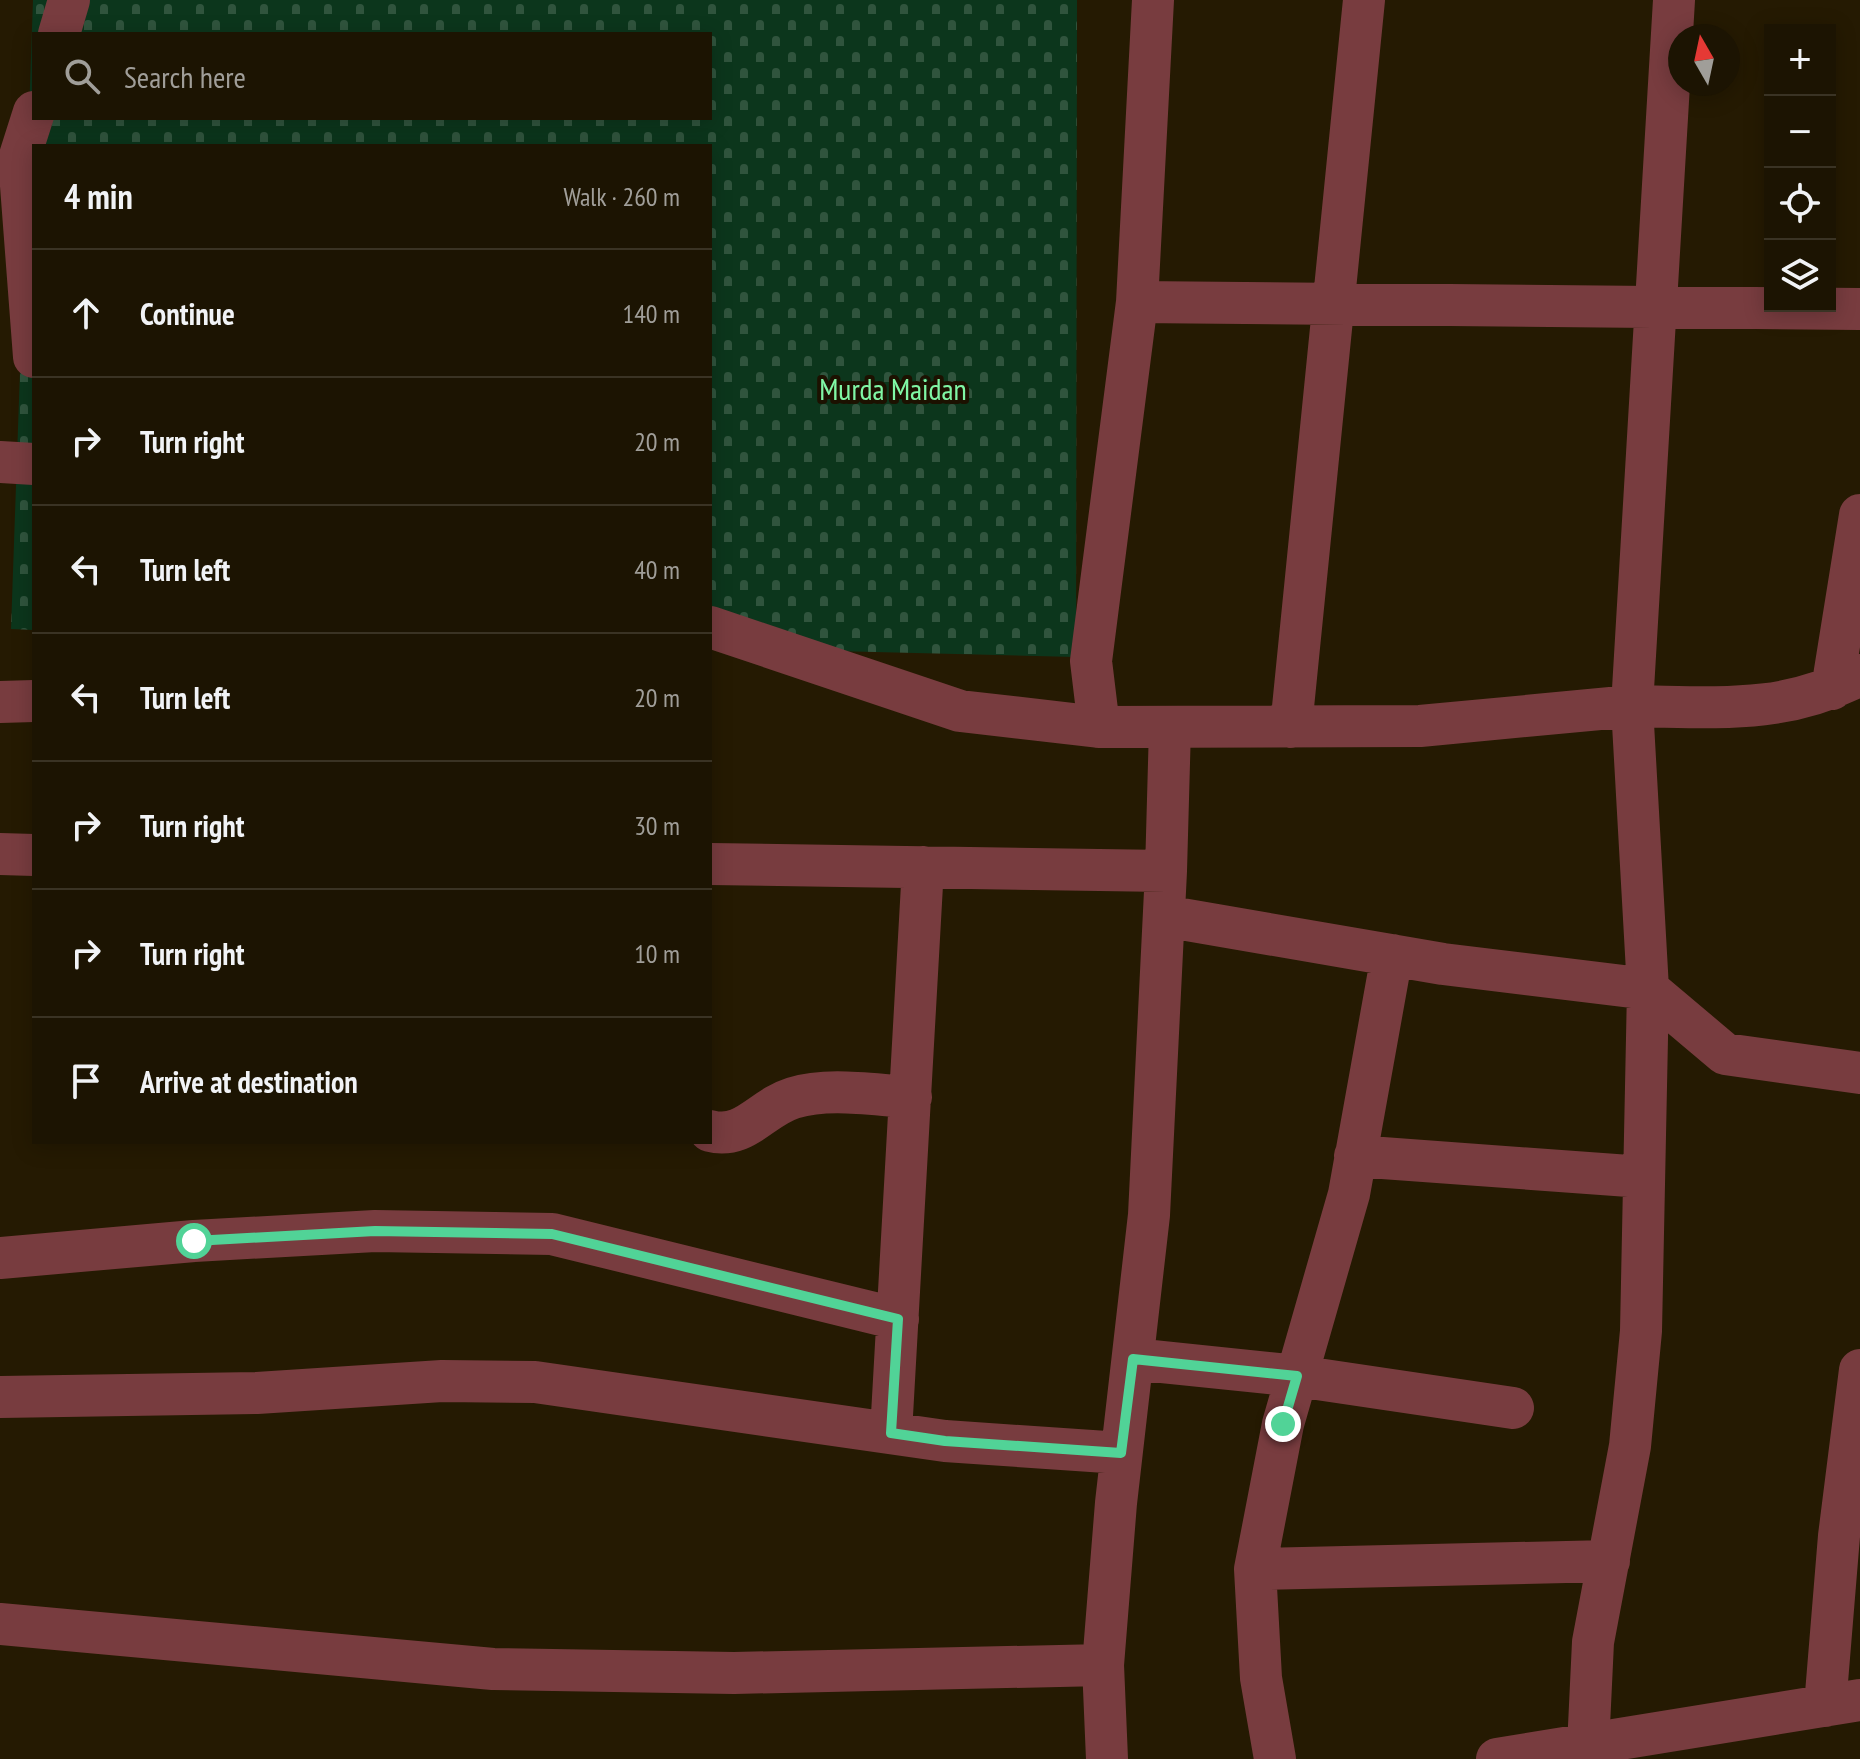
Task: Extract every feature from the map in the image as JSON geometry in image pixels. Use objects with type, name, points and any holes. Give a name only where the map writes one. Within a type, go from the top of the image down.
[{"type":"street","points":[[60,32],[69,0]]},
{"type":"street","points":[[1099,727],[1091,661],[1137,302],[1153,0]]},
{"type":"street","points":[[1291,727],[1364,0]]},
{"type":"street","points":[[1588,1747],[1593,1642],[1630,1446],[1640,1345],[1648,989],[1632,706],[1653,306],[1674,0]]},
{"type":"street","points":[[32,116],[10,157],[32,340]]},
{"type":"street","points":[[1137,302],[1860,309]]},
{"type":"street","points":[[0,462],[32,464]]},
{"type":"street","points":[[712,628],[960,711],[1099,727],[1420,726],[1632,706],[1777,705],[1846,682],[1860,515]]},
{"type":"street","points":[[0,702],[32,701]]},
{"type":"street","points":[[1107,1759],[1103,1665],[1121,1453],[1149,1215],[1170,727]]},
{"type":"street","points":[[0,854],[32,855]]},
{"type":"street","points":[[712,864],[1166,871]]},
{"type":"street","points":[[891,1433],[923,867]]},
{"type":"street","points":[[1164,916],[1392,955],[1648,989],[1725,1054],[1860,1073]]},
{"type":"street","points":[[1275,1759],[1261,1678],[1255,1569],[1283,1424],[1349,1194],[1392,955]]},
{"type":"street","points":[[712,1131],[733,1134],[773,1106],[816,1093],[911,1097]]},
{"type":"street","points":[[1355,1156],[1643,1177]]},
{"type":"street","points":[[0,1258],[194,1241],[375,1231],[552,1234],[898,1319]]},
{"type":"street","points":[[1133,1359],[1297,1376],[1513,1408]]},
{"type":"street","points":[[1497,1759],[1588,1747],[1842,1703],[1839,1536],[1860,1370]]},
{"type":"street","points":[[0,1397],[257,1393],[442,1381],[535,1382],[945,1441],[1121,1453]]},
{"type":"street","points":[[1255,1569],[1609,1561]]},
{"type":"street","points":[[0,1624],[493,1669],[734,1673],[1103,1665]]},
{"type":"green space","name":"Murda Maidan","points":[[33,0],[1077,0],[1076,657],[712,648],[712,144],[32,144],[32,630],[11,629]]},
{"type":"route","points":[[194,1241],[375,1231],[552,1234],[898,1319],[891,1433],[945,1441],[1121,1453],[1133,1359],[1297,1376],[1283,1424]]}]
